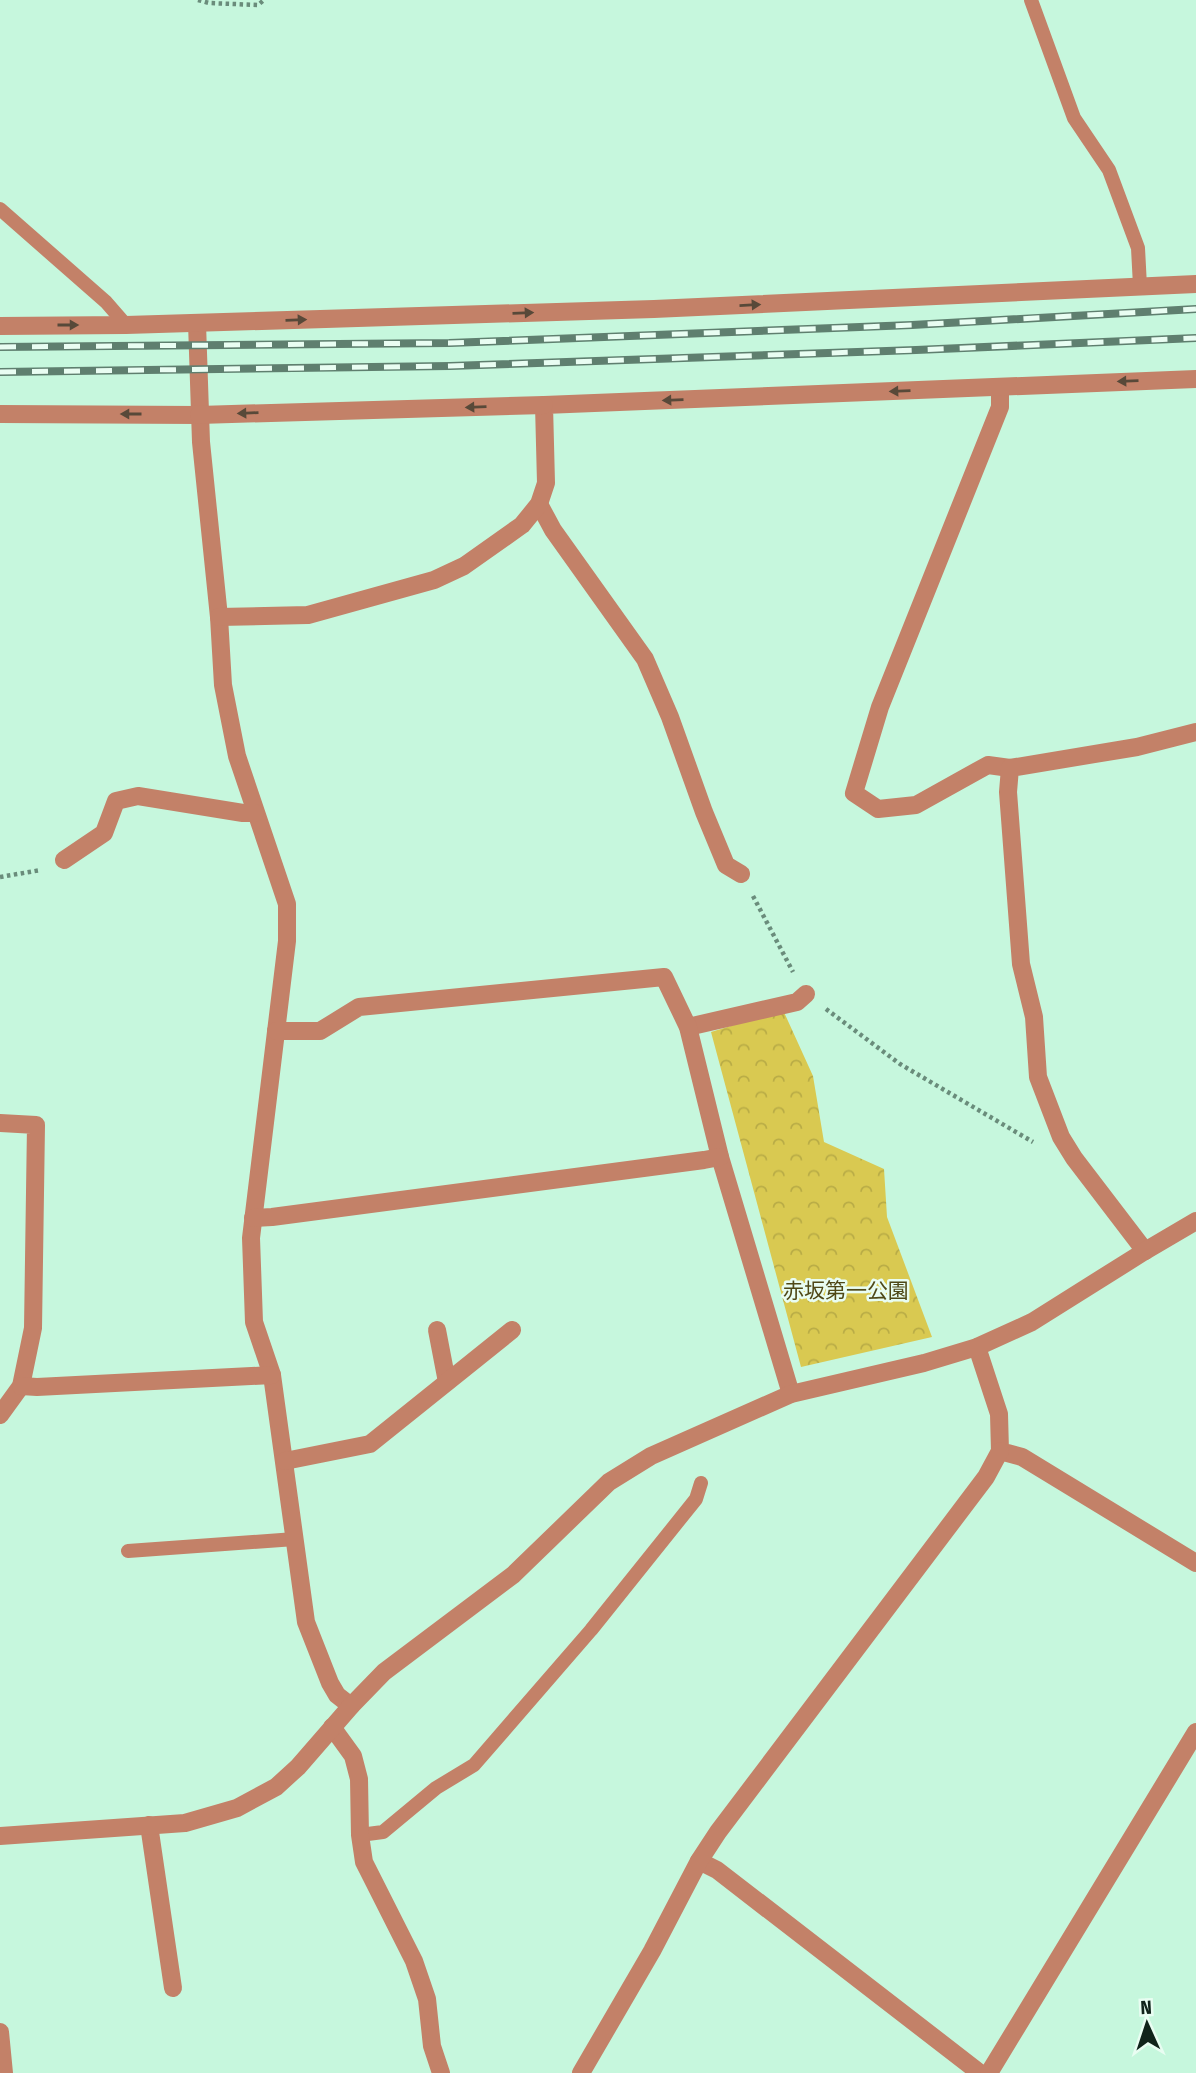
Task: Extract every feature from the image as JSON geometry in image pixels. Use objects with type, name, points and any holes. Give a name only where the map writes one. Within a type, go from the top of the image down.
[{"type":"street","points":[[0,326],[126,325],[654,309],[1196,284]]},
{"type":"street","points":[[197,323],[199,415],[223,685],[237,756],[287,904],[287,941],[251,1238],[254,1322],[272,1376],[306,1622],[330,1684],[337,1695],[351,1706]]},
{"type":"street","points":[[0,414],[199,415],[544,405],[1196,379]]},
{"type":"street","points":[[1000,387],[1000,407],[880,708],[854,793],[878,809],[916,805],[988,765],[1010,768],[1137,747],[1196,732]]},
{"type":"street","points":[[219,617],[308,615],[434,580],[464,566],[522,525],[539,504],[546,483],[544,405]]},
{"type":"street","points":[[539,504],[553,530],[645,659],[726,865],[741,874]]},
{"type":"street","points":[[1010,768],[1008,792],[1021,964],[1034,1017],[1038,1077],[1061,1137],[1145,1251]]},
{"type":"street","points":[[64,860],[104,833],[116,800],[138,796],[255,813]]},
{"type":"street","points":[[276,1031],[320,1031],[359,1007],[664,977],[688,1027],[720,1157],[791,1394]]},
{"type":"street","points":[[688,1027],[797,1002],[806,994]]},
{"type":"street","points":[[0,1124],[36,1125],[33,1328],[21,1386],[0,1415]]},
{"type":"street","points":[[253,1218],[720,1157]]},
{"type":"street","points":[[0,1836],[185,1823],[237,1808],[276,1787],[384,1672],[513,1575],[609,1482],[651,1456],[791,1394],[924,1363],[977,1347],[1031,1322],[1196,1221]]},
{"type":"street","points":[[437,1330],[447,1382]]},
{"type":"street","points":[[285,1461],[370,1444],[512,1330]]},
{"type":"street","points":[[581,2073],[652,1951],[699,1861],[718,1832],[986,1477],[1000,1451],[999,1414],[977,1347]]},
{"type":"street","points":[[21,1386],[272,1376]]},
{"type":"street","points":[[1000,1451],[1021,1457],[1196,1563]]},
{"type":"street","points":[[332,1727],[354,1756],[359,1779],[360,1835],[364,1863],[414,1961],[428,1998],[432,2046],[442,2073]]},
{"type":"street","points":[[989,2073],[1196,1732]]},
{"type":"street","points":[[149,1825],[173,1987]]},
{"type":"street","points":[[699,1861],[717,1870],[980,2073]]},
{"type":"street","points":[[0,2032],[5,2073]]},
{"type":"lane","points":[[1031,0],[1074,118],[1109,170],[1138,248],[1140,286]]},
{"type":"lane","points":[[0,209],[106,302],[126,325]]},
{"type":"lane","points":[[360,1835],[383,1832],[436,1788],[474,1765],[591,1630],[696,1499],[701,1483]]},
{"type":"lane","points":[[128,1551],[295,1539]]},
{"type":"path","points":[[198,0],[258,5],[264,0]]},
{"type":"path","points":[[0,877],[47,869],[64,860]]},
{"type":"path","points":[[741,874],[806,994],[900,1064],[1048,1151],[1074,1158]]},
{"type":"green space","name":"赤坂第一公園","points":[[783,1010],[813,1076],[824,1142],[884,1169],[887,1217],[932,1337],[801,1367],[711,1032]]},
{"type":"railway","points":[[0,347],[449,343],[912,325],[1196,309]]},
{"type":"railway","points":[[0,372],[450,366],[1196,338]]}]
